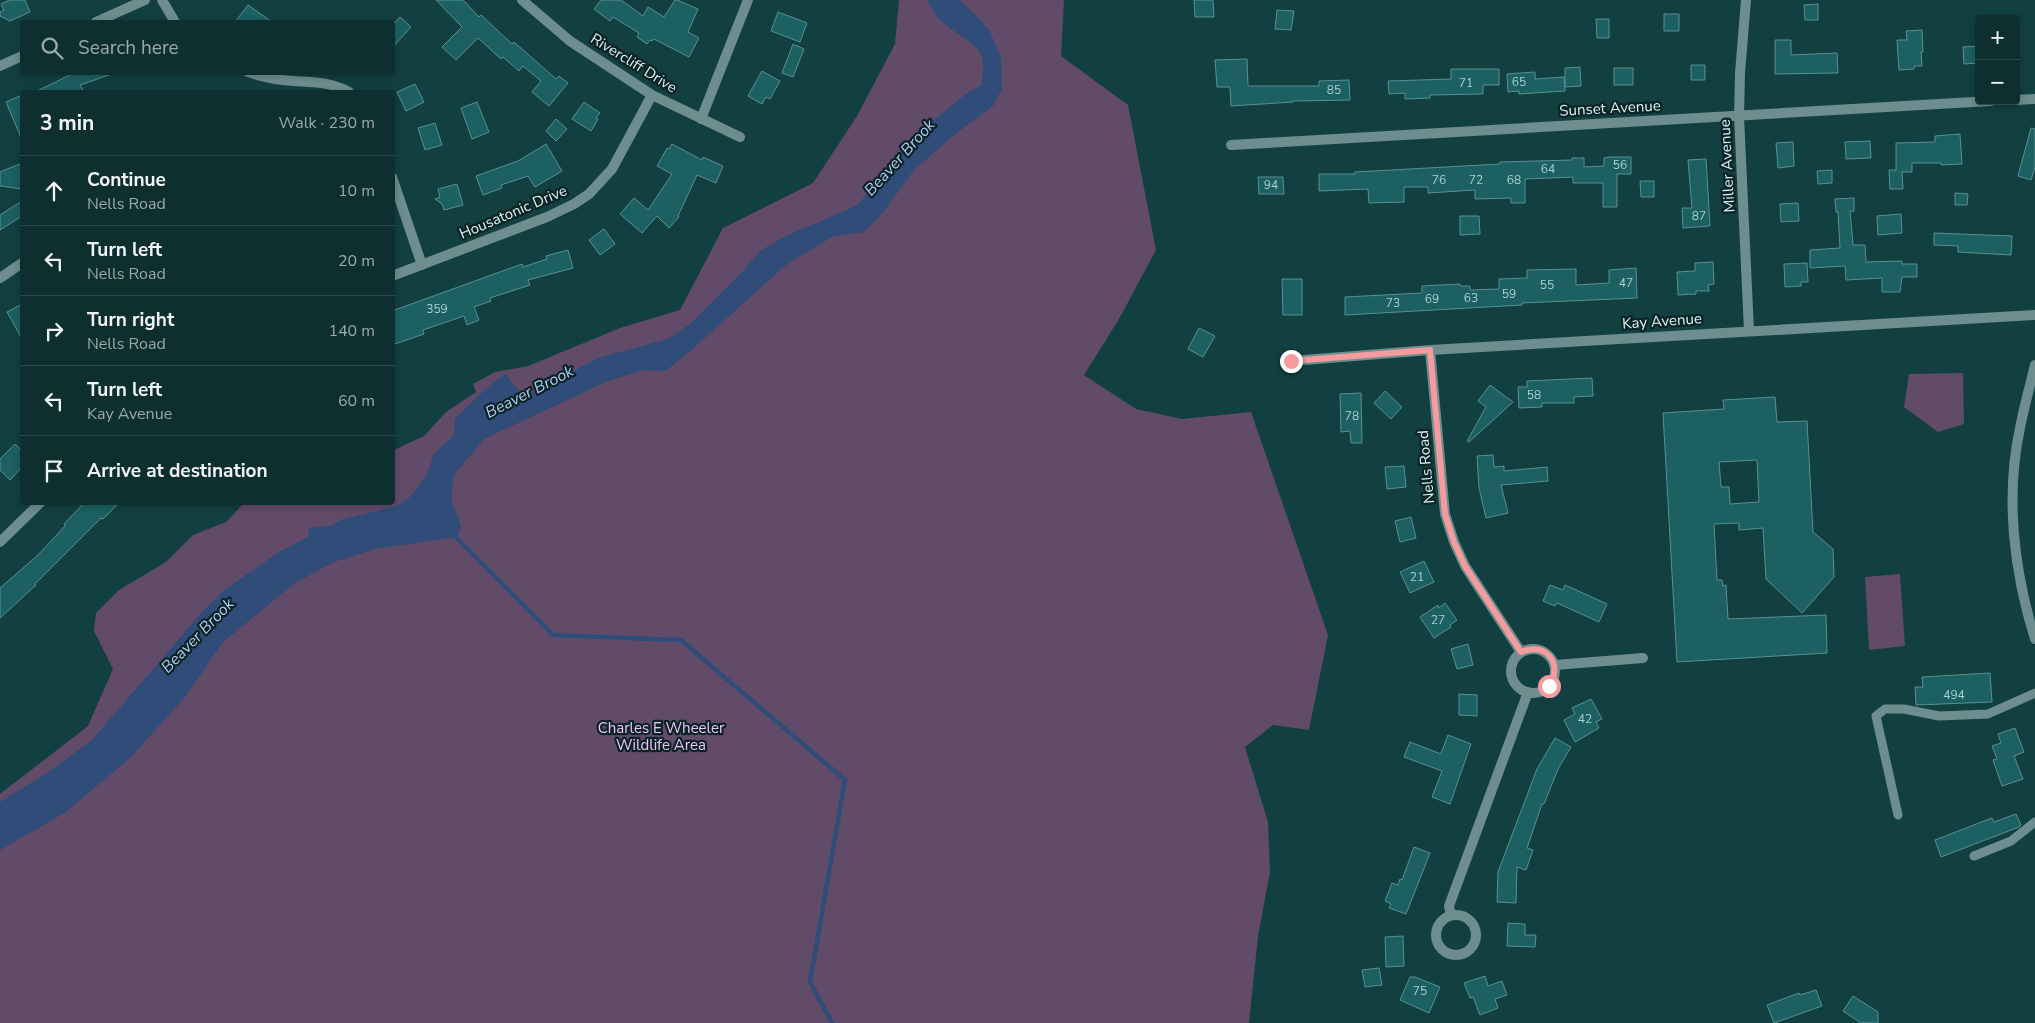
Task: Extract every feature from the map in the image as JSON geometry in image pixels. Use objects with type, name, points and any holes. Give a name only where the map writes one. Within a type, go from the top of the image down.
[{"type":"street","points":[[100,20],[145,0]]},
{"type":"street","points":[[162,0],[174,20]]},
{"type":"street","name":"Rivercliff Drive","points":[[522,0],[570,41],[652,95],[740,138]]},
{"type":"street","points":[[702,119],[748,0]]},
{"type":"street","name":"Miller Avenue","points":[[1746,0],[1740,73],[1739,116],[1750,330]]},
{"type":"street","points":[[0,66],[20,57]]},
{"type":"street","points":[[262,75],[284,80],[320,82],[345,90]]},
{"type":"street","name":"Housatonic Drive","points":[[395,275],[547,218],[589,194],[612,169],[652,95]]},
{"type":"street","points":[[2020,100],[2035,99]]},
{"type":"street","name":"Sunset Avenue","points":[[1231,145],[1975,102]]},
{"type":"street","points":[[395,186],[422,265]]},
{"type":"street","points":[[0,278],[20,264]]},
{"type":"street","name":"Kay Avenue","points":[[1291,361],[1430,350],[1750,330],[2035,315]]},
{"type":"street","name":"Nells Road","points":[[1430,350],[1445,514],[1454,542],[1465,566],[1521,652]]},
{"type":"street","points":[[2035,365],[2019,429],[2016,453],[2014,518],[2020,580],[2035,639]]},
{"type":"street","points":[[0,542],[38,505]]},
{"type":"street","points":[[1528,649],[1542,650],[1552,659],[1555,665],[1556,673],[1549,686],[1543,691],[1528,692],[1516,685],[1511,671],[1516,657],[1528,649]]},
{"type":"street","points":[[1555,665],[1643,658]]},
{"type":"street","points":[[1451,915],[1449,906],[1528,692]]},
{"type":"lane","points":[[1898,815],[1876,716],[1885,710],[1904,709],[1939,716],[1988,714],[2035,693]]},
{"type":"lane","points":[[1974,856],[2010,841],[2035,822]]},
{"type":"green space","name":"Charles E Wheeler Wildlife Area","points":[[899,0],[1064,0],[1061,56],[1128,105],[1156,250],[1119,319],[1084,375],[1136,409],[1182,419],[1251,412],[1328,635],[1309,730],[1273,725],[1245,747],[1268,822],[1270,872],[1258,936],[1249,1023],[0,1023],[0,794],[88,726],[113,669],[94,631],[96,613],[119,590],[166,562],[193,535],[226,522],[242,505],[395,505],[395,449],[424,436],[446,412],[476,392],[473,384],[495,372],[528,366],[620,328],[680,310],[723,228],[813,183],[857,116],[895,44]]},
{"type":"green space","points":[[1963,373],[1964,424],[1938,432],[1904,407],[1909,374]]},
{"type":"green space","points":[[1900,574],[1905,646],[1869,650],[1865,577]]},
{"type":"water","name":"Beaver Brook","points":[[927,0],[960,0],[980,19],[990,32],[1001,57],[1002,88],[994,105],[954,135],[914,170],[881,215],[864,232],[832,237],[786,265],[687,354],[665,371],[644,370],[608,381],[484,439],[454,475],[451,499],[461,526],[457,537],[375,549],[334,562],[295,583],[222,643],[186,696],[131,757],[66,812],[0,850],[0,802],[47,773],[92,740],[203,611],[223,591],[279,552],[308,537],[309,528],[330,526],[343,519],[394,507],[409,498],[427,474],[434,454],[454,435],[455,419],[498,379],[505,374],[524,397],[598,358],[668,339],[690,324],[743,271],[761,250],[786,236],[856,206],[871,190],[909,140],[965,95],[981,85],[983,62],[980,54],[970,42],[940,19]]},
{"type":"building","points":[[10,0],[25,0],[30,12],[10,21],[0,16],[0,12],[4,10],[1,4]]},
{"type":"building","points":[[436,0],[463,0],[479,17],[481,15],[512,44],[514,42],[556,79],[559,76],[568,83],[549,106],[532,92],[541,81],[523,66],[519,71],[503,57],[501,59],[478,38],[456,60],[442,47],[462,27]]},
{"type":"building","points":[[601,0],[621,0],[643,16],[648,7],[664,17],[675,0],[677,0],[698,9],[688,32],[699,38],[689,57],[654,39],[650,40],[647,44],[637,37],[639,33],[613,17],[610,21],[594,9]]},
{"type":"building","points":[[1194,0],[1213,0],[1214,17],[1195,17]]},
{"type":"building","points":[[1818,4],[1818,20],[1805,20],[1804,5]]},
{"type":"building","points":[[248,5],[269,20],[237,20]]},
{"type":"building","points":[[1277,10],[1294,11],[1291,30],[1275,29]]},
{"type":"building","points":[[778,12],[807,23],[800,42],[771,31]]},
{"type":"building","points":[[1664,14],[1679,14],[1679,31],[1664,31]]},
{"type":"building","points":[[400,17],[411,27],[395,45],[395,23]]},
{"type":"building","points":[[1596,19],[1609,19],[1609,38],[1597,38]]},
{"type":"building","points":[[1922,30],[1922,66],[1914,66],[1914,69],[1899,70],[1897,40],[1907,40],[1906,31]]},
{"type":"building","points":[[1775,40],[1791,40],[1791,55],[1837,53],[1838,73],[1775,74]]},
{"type":"building","points":[[793,44],[804,49],[793,77],[782,73]]},
{"type":"building","points":[[1975,46],[1975,63],[1964,64],[1963,47]]},
{"type":"building","points":[[1247,59],[1248,86],[1319,86],[1319,81],[1349,80],[1350,100],[1293,101],[1231,106],[1230,87],[1217,87],[1215,60]]},
{"type":"building","points":[[1691,65],[1705,65],[1705,80],[1691,80]]},
{"type":"building","points":[[1580,67],[1581,86],[1565,87],[1565,68]]},
{"type":"building","points":[[1614,68],[1633,68],[1633,85],[1614,85]]},
{"type":"building","points":[[1451,69],[1499,69],[1499,85],[1483,85],[1483,94],[1430,95],[1430,98],[1405,99],[1405,93],[1389,94],[1388,81],[1451,79]]},
{"type":"building","points":[[762,71],[780,81],[770,99],[766,97],[762,104],[748,96]]},
{"type":"building","points":[[1535,72],[1535,79],[1564,77],[1565,91],[1519,94],[1519,91],[1508,92],[1507,74]]},
{"type":"building","points":[[70,75],[109,75],[80,85],[83,90],[39,90]]},
{"type":"building","points":[[415,84],[424,102],[406,111],[397,92]]},
{"type":"building","points":[[20,96],[20,135],[6,102]]},
{"type":"building","points":[[477,102],[489,132],[472,139],[461,108]]},
{"type":"building","points":[[584,102],[600,113],[591,131],[572,119]]},
{"type":"building","points":[[556,119],[567,129],[556,141],[546,131]]},
{"type":"building","points":[[435,123],[442,145],[425,150],[418,128]]},
{"type":"building","points":[[2031,128],[2035,129],[2035,167],[2031,180],[2018,176]]},
{"type":"building","points":[[1960,134],[1962,164],[1912,163],[1912,172],[1902,172],[1903,189],[1890,189],[1889,170],[1896,170],[1896,143],[1935,142],[1935,136]]},
{"type":"building","points":[[1870,141],[1871,158],[1846,159],[1845,142]]},
{"type":"building","points":[[1793,142],[1794,166],[1778,168],[1776,143]]},
{"type":"building","points":[[546,144],[562,171],[535,187],[528,176],[501,185],[502,188],[483,195],[476,176],[518,161]]},
{"type":"building","points":[[672,144],[702,160],[703,157],[723,166],[716,183],[697,175],[679,217],[669,228],[657,216],[642,233],[620,214],[634,198],[648,210],[672,174],[657,166],[667,148],[669,149]]},
{"type":"building","points":[[1631,157],[1631,174],[1617,174],[1617,207],[1603,207],[1603,183],[1573,183],[1573,177],[1525,179],[1525,203],[1511,203],[1511,198],[1475,199],[1475,190],[1428,193],[1428,187],[1404,187],[1404,202],[1369,203],[1368,189],[1319,191],[1319,174],[1355,174],[1355,172],[1500,164],[1500,162],[1572,160],[1572,158],[1584,158],[1584,167],[1604,166],[1604,158]]},
{"type":"building","points":[[1706,159],[1710,226],[1683,228],[1682,208],[1692,208],[1688,160]]},
{"type":"building","points":[[20,164],[20,189],[0,186],[0,172]]},
{"type":"building","points":[[1832,170],[1832,183],[1818,184],[1817,171]]},
{"type":"building","points":[[1258,177],[1283,177],[1284,194],[1259,194]]},
{"type":"building","points":[[1640,181],[1654,181],[1654,197],[1641,197]]},
{"type":"building","points":[[457,184],[463,205],[444,210],[442,204],[435,199],[440,197],[438,189]]},
{"type":"building","points":[[1955,193],[1968,194],[1967,205],[1955,205]]},
{"type":"building","points":[[1854,198],[1854,211],[1850,211],[1853,245],[1865,245],[1866,262],[1902,261],[1902,264],[1917,264],[1917,277],[1902,277],[1900,292],[1882,292],[1882,278],[1846,280],[1845,266],[1810,268],[1810,250],[1840,248],[1838,212],[1836,212],[1835,199]]},
{"type":"building","points":[[20,202],[20,217],[0,230],[0,215]]},
{"type":"building","points":[[1798,203],[1799,221],[1781,222],[1780,204]]},
{"type":"building","points":[[1901,214],[1902,233],[1878,235],[1877,216]]},
{"type":"building","points":[[1460,216],[1479,216],[1480,234],[1460,235]]},
{"type":"building","points":[[604,229],[615,244],[600,255],[589,240]]},
{"type":"building","points":[[1934,233],[2012,236],[2011,255],[1958,252],[1958,246],[1934,245]]},
{"type":"building","points":[[568,250],[573,268],[528,280],[530,285],[490,298],[491,301],[474,307],[479,320],[467,325],[464,316],[423,330],[424,334],[395,344],[395,310],[522,264],[523,267],[547,259],[546,256]]},
{"type":"building","points":[[1713,262],[1714,284],[1708,285],[1709,291],[1696,291],[1696,294],[1678,295],[1677,272],[1695,271],[1695,263]]},
{"type":"building","points":[[1807,263],[1808,282],[1801,282],[1801,286],[1785,287],[1784,264]]},
{"type":"building","points":[[1636,268],[1637,298],[1522,303],[1522,305],[1345,315],[1345,297],[1422,293],[1422,286],[1460,284],[1460,286],[1470,286],[1470,290],[1499,289],[1499,279],[1527,278],[1527,270],[1576,269],[1576,285],[1609,283],[1609,270]]},
{"type":"building","points":[[1282,279],[1302,279],[1302,315],[1283,315]]},
{"type":"building","points":[[20,305],[20,335],[7,312]]},
{"type":"building","points":[[1199,328],[1215,336],[1203,357],[1188,349]]},
{"type":"building","points":[[1592,378],[1593,396],[1574,397],[1574,403],[1542,403],[1542,407],[1519,408],[1518,387],[1527,387],[1527,381]]},
{"type":"building","points":[[1490,385],[1513,402],[1469,442],[1467,441],[1486,407],[1478,401]]},
{"type":"building","points":[[1385,391],[1402,407],[1391,419],[1374,403]]},
{"type":"building","points":[[1361,393],[1362,443],[1351,443],[1350,431],[1341,432],[1340,394]]},
{"type":"building","points":[[1775,397],[1777,422],[1807,421],[1813,532],[1833,549],[1834,577],[1802,613],[1766,579],[1763,528],[1739,530],[1739,523],[1714,524],[1717,580],[1722,580],[1723,586],[1726,585],[1728,619],[1826,615],[1827,653],[1677,662],[1663,413],[1724,409],[1723,400]],"holes":[[[1757,460],[1759,502],[1730,504],[1729,487],[1721,487],[1719,462]]]},
{"type":"building","points":[[15,444],[20,449],[20,469],[10,480],[0,470],[0,459]]},
{"type":"building","points":[[1493,455],[1494,467],[1504,466],[1504,471],[1547,467],[1548,481],[1501,485],[1508,513],[1486,518],[1479,488],[1477,456]]},
{"type":"building","points":[[1404,466],[1406,487],[1387,489],[1385,467]]},
{"type":"building","points":[[82,505],[117,505],[103,519],[101,518],[36,585],[0,618],[0,588],[37,556],[65,526],[64,524]]},
{"type":"building","points":[[1411,517],[1416,538],[1400,542],[1395,521]]},
{"type":"building","points":[[1424,561],[1434,582],[1410,593],[1400,572]]},
{"type":"building","points":[[1550,585],[1563,590],[1565,585],[1607,604],[1599,622],[1557,603],[1555,606],[1543,601]]},
{"type":"building","points":[[1445,603],[1457,620],[1450,625],[1451,627],[1434,638],[1420,617],[1438,605],[1439,608]]},
{"type":"building","points":[[1468,644],[1473,665],[1457,669],[1451,649]]},
{"type":"building","points":[[1990,673],[1992,702],[1916,705],[1915,687],[1923,687],[1922,677]]},
{"type":"building","points":[[1459,694],[1477,695],[1477,716],[1459,715]]},
{"type":"building","points":[[1591,699],[1602,719],[1596,722],[1599,728],[1575,742],[1564,720],[1575,714],[1572,708]]},
{"type":"building","points":[[2015,728],[2024,752],[2014,756],[2023,779],[2002,786],[1993,760],[1997,759],[1992,746],[2001,743],[1998,734]]},
{"type":"building","points":[[1448,735],[1471,744],[1450,804],[1432,797],[1442,771],[1404,757],[1410,742],[1441,754]]},
{"type":"building","points":[[1555,738],[1571,747],[1558,769],[1544,804],[1542,804],[1527,848],[1533,850],[1526,870],[1517,867],[1516,903],[1497,902],[1498,872],[1537,769]]},
{"type":"building","points":[[2016,814],[2021,825],[2019,827],[1941,857],[1935,840],[1992,818],[1994,822]]},
{"type":"building","points":[[1414,847],[1430,853],[1406,914],[1389,908],[1391,904],[1385,901],[1392,883],[1398,885],[1400,879],[1402,880]]},
{"type":"building","points":[[1508,923],[1525,924],[1525,935],[1536,935],[1535,947],[1507,946]]},
{"type":"building","points":[[1403,936],[1404,966],[1386,967],[1385,937]]},
{"type":"building","points":[[1379,968],[1382,985],[1365,987],[1362,970]]},
{"type":"building","points":[[1485,976],[1488,986],[1502,981],[1507,995],[1495,999],[1498,1008],[1480,1015],[1473,997],[1470,998],[1464,983]]},
{"type":"building","points":[[1410,977],[1415,977],[1440,987],[1429,1013],[1400,1000]]},
{"type":"building","points":[[1816,990],[1822,1006],[1774,1023],[1767,1005],[1799,993],[1800,995]]},
{"type":"building","points":[[1853,996],[1878,1012],[1878,1023],[1861,1023],[1843,1011]]},
{"type":"waterway","points":[[454,535],[553,635],[681,640],[845,780],[810,982],[832,1023]]},
{"type":"route","points":[[1291,361],[1430,350],[1445,514],[1454,542],[1465,566],[1521,652],[1535,648],[1542,650],[1552,659],[1556,673],[1554,680],[1549,686]]}]
